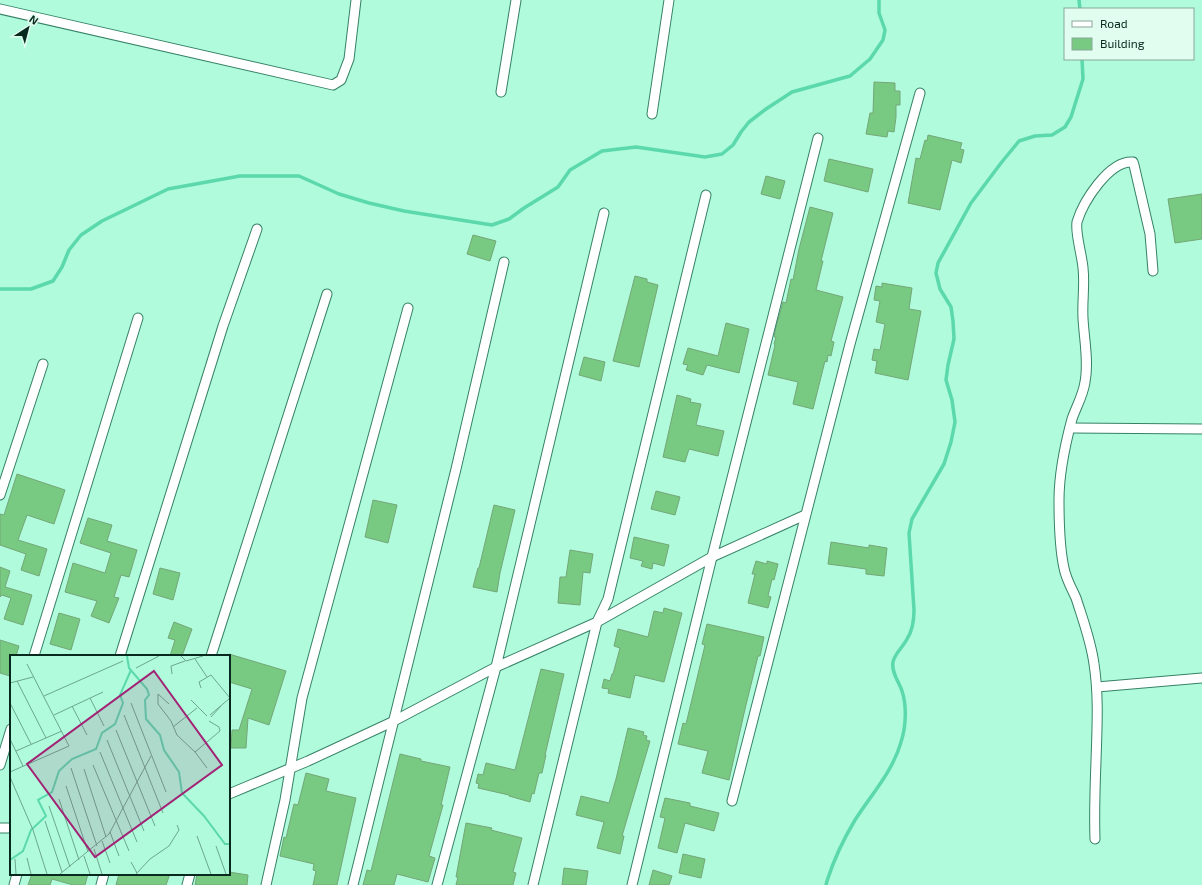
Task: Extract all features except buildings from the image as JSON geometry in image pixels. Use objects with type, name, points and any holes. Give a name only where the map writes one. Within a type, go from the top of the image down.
[{"type":"street","points":[[0,9],[332,85],[341,80],[349,59],[356,0]]},
{"type":"street","points":[[501,92],[516,0]]},
{"type":"street","points":[[652,114],[669,0]]},
{"type":"street","points":[[732,801],[850,344],[920,93]]},
{"type":"street","points":[[632,885],[712,557],[818,138]]},
{"type":"street","points":[[1095,840],[1094,802],[1098,715],[1097,687],[1094,662],[1088,634],[1064,569],[1059,500],[1060,471],[1070,428],[1084,388],[1086,366],[1083,317],[1085,282],[1082,253],[1077,236],[1077,222],[1086,203],[1100,180],[1120,164],[1133,162],[1150,234],[1154,271]]},
{"type":"street","points":[[533,885],[597,622],[608,600],[706,195]]},
{"type":"street","points":[[437,885],[496,667],[604,213]]},
{"type":"street","points":[[120,655],[223,326],[257,229]]},
{"type":"street","points":[[353,885],[392,722],[456,469],[504,262]]},
{"type":"street","points":[[211,655],[327,294]]},
{"type":"street","points":[[266,885],[285,800],[302,698],[408,308]]},
{"type":"street","points":[[34,655],[138,318]]},
{"type":"street","points":[[0,495],[43,364]]},
{"type":"street","points":[[1070,428],[1202,429]]},
{"type":"street","points":[[230,794],[289,769],[392,722],[496,667],[597,622],[712,557],[805,515]]},
{"type":"street","points":[[1097,687],[1202,678]]},
{"type":"street","points":[[0,765],[10,732]]},
{"type":"street","points":[[14,885],[17,875]]},
{"type":"street","points":[[101,885],[104,875]]},
{"type":"street","points":[[187,885],[190,875]]},
{"type":"waterway","points":[[0,289],[31,289],[53,281],[62,267],[69,250],[81,235],[102,221],[168,189],[240,176],[299,176],[339,194],[369,203],[404,211],[492,225],[509,219],[558,187],[570,170],[602,151],[636,147],[705,157],[722,154],[733,145],[749,122],[792,92],[850,76],[870,59],[883,40],[885,30],[879,13],[879,0]]},
{"type":"waterway","points":[[1079,0],[1080,8]]},
{"type":"waterway","points":[[826,885],[836,857],[855,820],[893,763],[904,730],[904,697],[894,673],[893,662],[895,656],[909,636],[913,621],[914,610],[909,533],[912,519],[944,464],[955,422],[952,400],[946,380],[954,339],[953,321],[951,307],[940,289],[936,273],[938,263],[971,203],[1019,141],[1035,136],[1052,135],[1065,127],[1071,117],[1083,79],[1082,60]]}]
